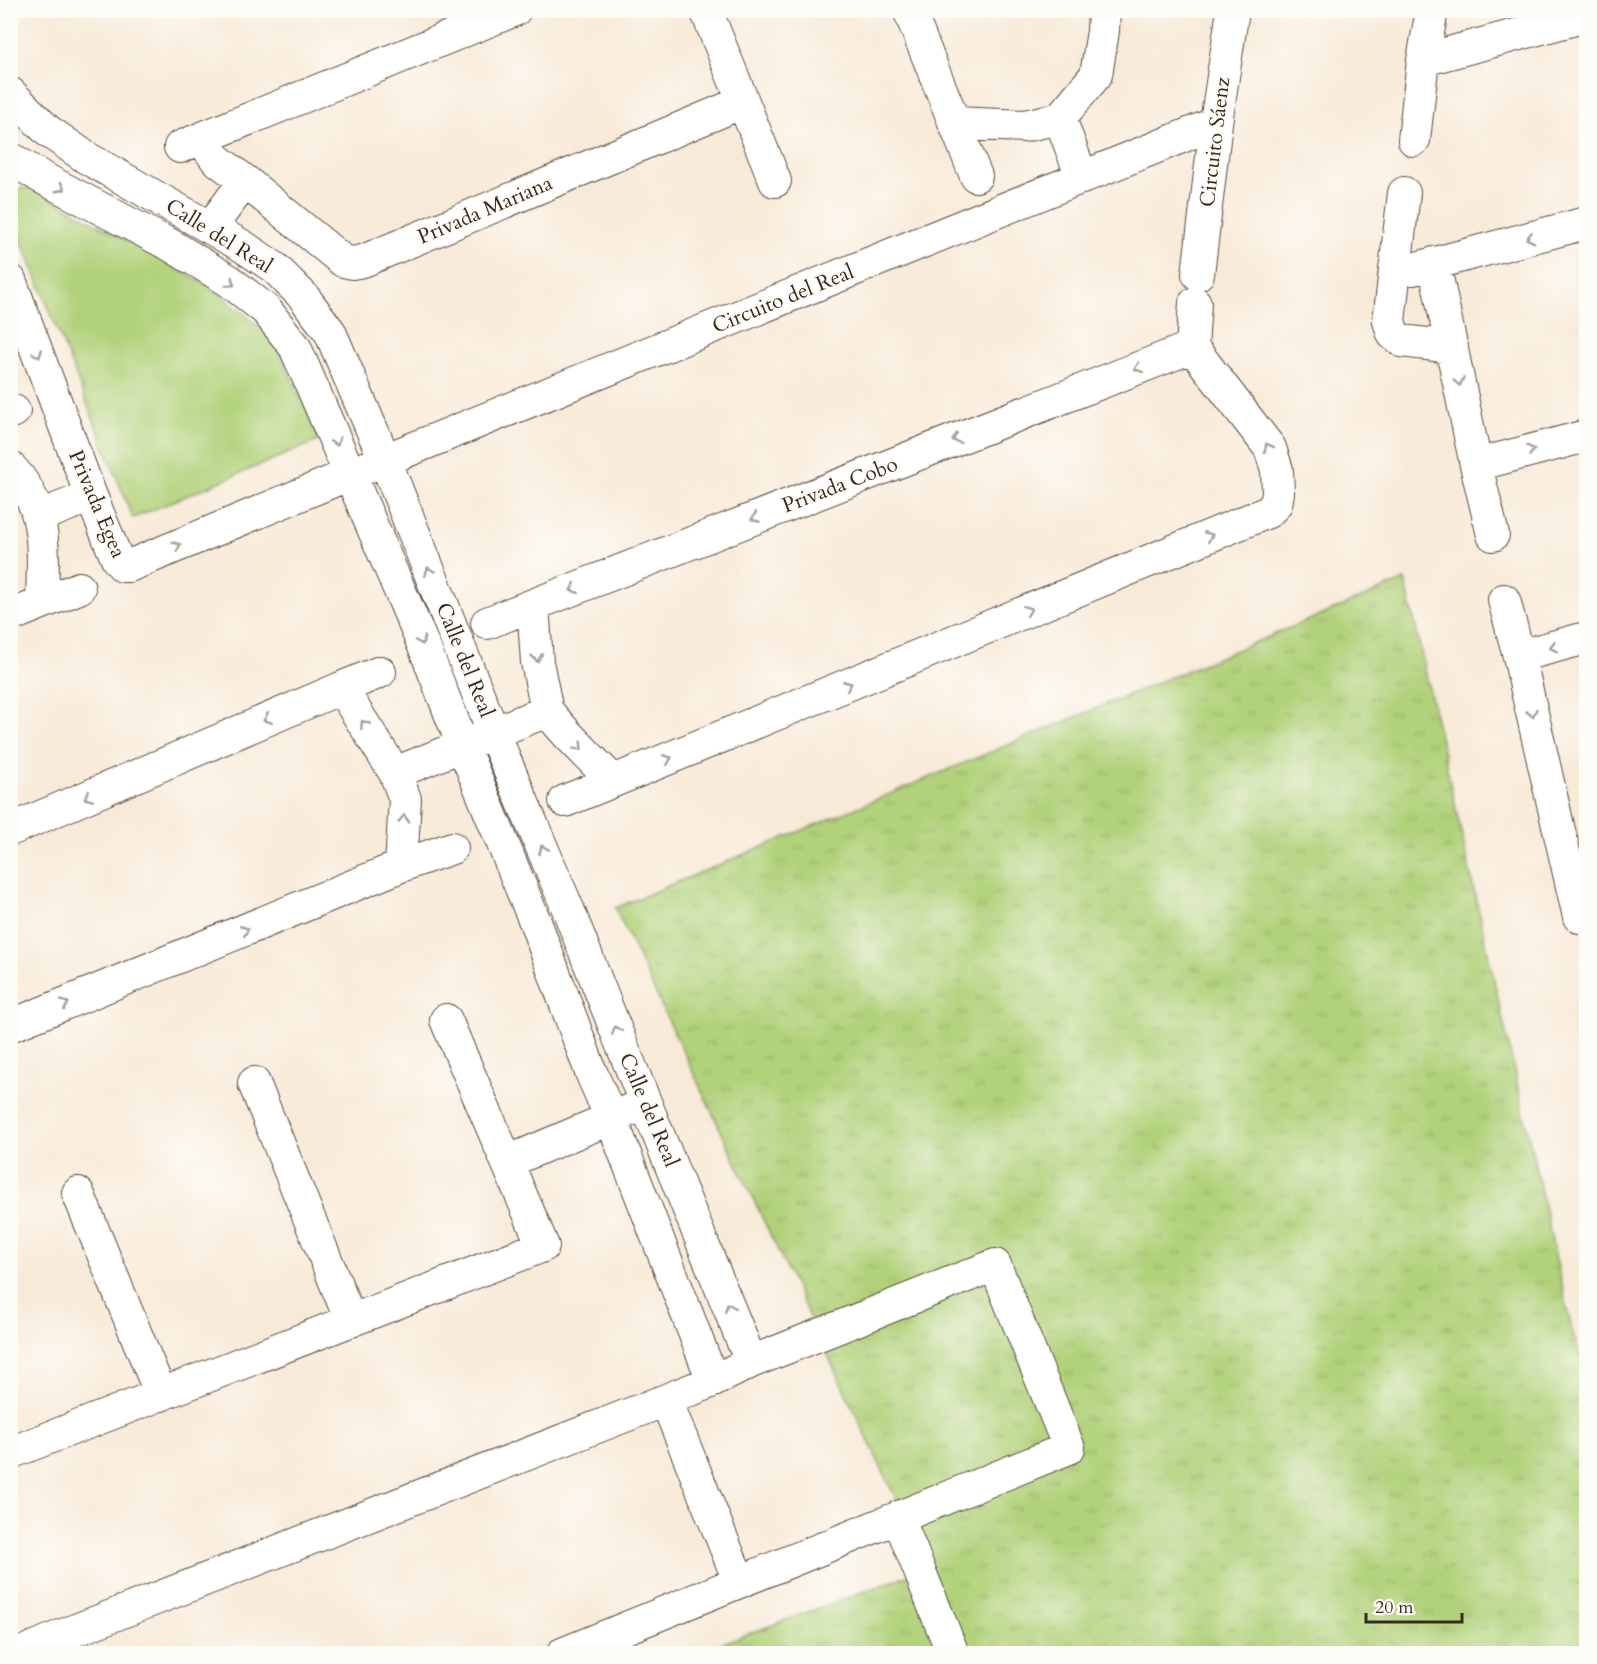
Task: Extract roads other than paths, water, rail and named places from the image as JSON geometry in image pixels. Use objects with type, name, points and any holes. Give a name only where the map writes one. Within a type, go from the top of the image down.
[{"type":"street","name":"Privada Mariana","points":[[515,10],[192,142],[208,148],[216,159],[343,261],[352,263],[374,256],[743,102]]},
{"type":"street","points":[[706,10],[775,181]]},
{"type":"street","points":[[909,10],[976,176]]},
{"type":"street","points":[[954,123],[1024,126],[1060,118],[1096,75],[1104,10]]},
{"type":"street","name":"Circuito Sáenz","points":[[1192,347],[1216,123],[1233,10]]},
{"type":"street","points":[[1414,140],[1423,60],[1432,10]]},
{"type":"street","points":[[1423,60],[1587,16]]},
{"type":"street","name":"Calle del Real","points":[[10,93],[48,130],[87,158],[244,247],[275,268],[303,296],[330,332],[385,460],[494,734],[568,909],[751,1362]]},
{"type":"street","points":[[1060,118],[1082,178]]},
{"type":"street","name":"Circuito del Real","points":[[350,474],[1216,123]]},
{"type":"street","name":"Calle del Real","points":[[10,158],[41,177],[172,246],[228,280],[266,310],[295,347],[425,649],[536,924],[591,1072],[713,1381]]},
{"type":"street","points":[[210,228],[245,181]]},
{"type":"street","points":[[1404,193],[1389,321],[1393,334],[1402,341],[1452,347]]},
{"type":"street","points":[[1395,274],[1587,223]]},
{"type":"street","points":[[1434,263],[1493,535]]},
{"type":"street","name":"Privada Egea","points":[[10,280],[91,496],[117,559],[123,566],[129,566],[350,474]]},
{"type":"street","points":[[565,801],[1268,512],[1276,504],[1278,493],[1277,470],[1270,448],[1192,347]]},
{"type":"street","name":"Privada Cobo","points":[[487,622],[1192,347]]},
{"type":"street","points":[[1476,465],[1587,436]]},
{"type":"street","points":[[10,467],[22,479],[39,516],[44,549],[42,603]]},
{"type":"street","points":[[39,516],[91,496]]},
{"type":"street","points":[[10,616],[79,588]]},
{"type":"street","points":[[1504,600],[1574,840],[1580,917]]},
{"type":"street","points":[[533,605],[537,662],[547,711],[613,781]]},
{"type":"street","points":[[1519,656],[1587,638]]},
{"type":"street","points":[[10,830],[380,672]]},
{"type":"street","points":[[340,688],[395,773],[405,799],[401,866]]},
{"type":"street","points":[[395,773],[547,711]]},
{"type":"street","points":[[10,1026],[401,866],[452,848]]},
{"type":"street","points":[[536,924],[568,909]]},
{"type":"street","points":[[10,1454],[543,1246],[446,1020]]},
{"type":"street","points":[[254,1083],[351,1321]]},
{"type":"street","points":[[507,1162],[647,1103]]},
{"type":"street","points":[[78,1193],[161,1395]]},
{"type":"street","points":[[19,1653],[68,1644],[713,1381],[751,1362],[994,1265],[1069,1448],[562,1653]]},
{"type":"street","points":[[666,1400],[739,1581]]},
{"type":"street","points":[[898,1517],[953,1653]]}]
